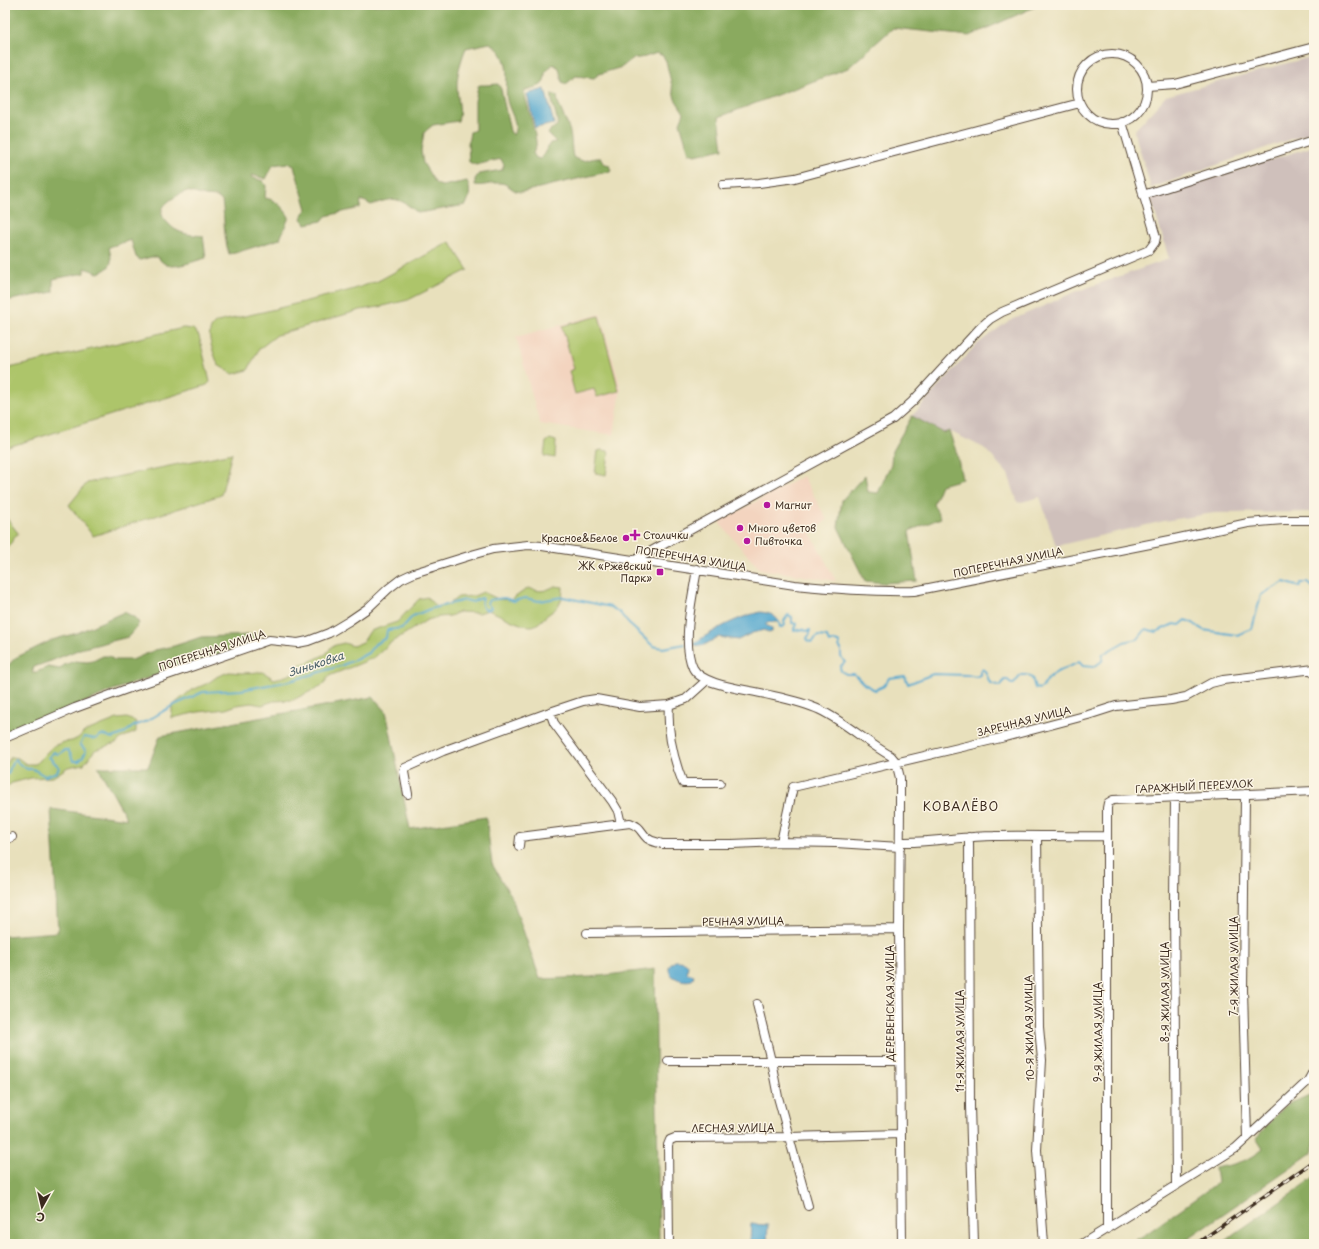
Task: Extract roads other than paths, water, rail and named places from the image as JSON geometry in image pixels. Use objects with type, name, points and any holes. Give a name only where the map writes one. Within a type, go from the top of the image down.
[{"type":"street","points":[[1147,86],[1175,84],[1314,47]]},
{"type":"street","points":[[1108,54],[1122,55],[1134,62],[1143,73],[1147,86],[1145,102],[1136,114],[1122,122],[1107,123],[1093,118],[1083,108],[1077,92],[1078,80],[1084,67],[1095,58],[1108,54]]},
{"type":"street","points":[[723,185],[760,183],[795,178],[1080,103]]},
{"type":"street","points":[[635,560],[893,419],[912,402],[980,328],[996,316],[1153,247],[1156,237],[1122,122]]},
{"type":"street","points":[[1143,195],[1314,140]]},
{"type":"street","name":"ПОПЕРЕЧНАЯ УЛИЦА","points":[[5,738],[75,708],[269,640],[298,643],[329,633],[349,621],[401,579],[414,573],[475,554],[504,547],[528,545],[542,546],[825,588],[914,590],[1170,540],[1248,523],[1284,520],[1314,520]]},
{"type":"street","points":[[656,563],[656,555],[659,546]]},
{"type":"street","points":[[697,569],[689,623],[688,642],[690,660],[698,675],[707,680],[726,686],[764,694],[819,710],[891,756],[896,762]]},
{"type":"street","points":[[1314,669],[1314,674]]},
{"type":"street","name":"ЗАРЕЧНАЯ УЛИЦА","points":[[781,842],[793,787],[1005,737],[1116,706],[1186,697],[1211,683],[1223,680],[1314,669]]},
{"type":"street","points":[[408,794],[404,772],[406,768],[444,751],[583,701],[596,699],[640,707],[669,705],[686,699],[707,680]]},
{"type":"street","points":[[669,705],[668,718],[670,738],[675,761],[683,783],[720,783]]},
{"type":"street","points":[[550,712],[554,723],[612,801],[618,811],[621,824]]},
{"type":"street","name":"ДЕРЕВЕНСКАЯ УЛИЦА","points":[[896,762],[900,778],[899,930],[902,1244]]},
{"type":"street","name":"ГАРАЖНЫЙ ПЕРЕУЛОК","points":[[1107,836],[1107,808],[1108,803],[1113,800],[1314,791]]},
{"type":"street","name":"7-Я ЖИЛАЯ УЛИЦА","points":[[1244,794],[1244,990],[1248,1138]]},
{"type":"street","name":"8-Я ЖИЛАЯ УЛИЦА","points":[[1175,797],[1174,903],[1176,1186]]},
{"type":"street","points":[[519,846],[520,837],[621,824],[638,826],[646,837],[662,844],[781,842],[900,845],[969,837],[1107,836]]},
{"type":"street","name":"10-Я ЖИЛАЯ УЛИЦА","points":[[1037,836],[1039,1026],[1042,1060],[1037,1150],[1044,1244]]},
{"type":"street","name":"9-Я ЖИЛАЯ УЛИЦА","points":[[1107,836],[1107,1229]]},
{"type":"street","name":"11-Я ЖИЛАЯ УЛИЦА","points":[[969,837],[970,1106],[974,1244]]},
{"type":"street","name":"РЕЧНАЯ УЛИЦА","points":[[588,933],[899,930]]},
{"type":"street","points":[[757,1004],[778,1097],[808,1206]]},
{"type":"street","points":[[668,1061],[900,1061]]},
{"type":"street","points":[[1082,1244],[1236,1148],[1308,1081],[1314,1070]]},
{"type":"street","name":"ЛЕСНАЯ УЛИЦА","points":[[669,1244],[668,1145],[670,1140],[675,1138],[901,1134]]},
{"type":"water","points":[[545,89],[554,124],[535,128],[527,94]]},
{"type":"water","points":[[760,612],[768,613],[779,622],[768,622],[765,624],[772,629],[772,632],[768,633],[764,630],[752,633],[738,640],[719,637],[704,645],[698,646],[693,644],[725,625]]},
{"type":"water","points":[[675,961],[681,961],[688,965],[687,973],[694,975],[692,980],[681,980],[672,976],[669,969]]},
{"type":"water","points":[[751,1224],[768,1225],[767,1243],[750,1242]]},
{"type":"waterway","name":"Зиньковка","points":[[777,621],[779,622],[780,627],[782,627],[785,625],[784,621],[788,615],[792,617],[792,623],[797,624],[794,631],[803,629],[806,631],[810,630],[810,634],[807,638],[808,641],[812,642],[818,636],[827,637],[829,643],[835,641],[840,643],[839,647],[841,649],[841,657],[845,662],[840,667],[841,671],[846,674],[854,674],[864,684],[875,690],[884,686],[889,678],[905,676],[908,684],[933,674],[967,675],[976,677],[980,675],[982,669],[985,671],[990,683],[1001,686],[1004,680],[1008,680],[1011,684],[1014,684],[1021,675],[1027,675],[1032,678],[1035,688],[1038,689],[1042,687],[1052,675],[1079,662],[1083,666],[1094,667],[1102,661],[1103,654],[1124,642],[1138,639],[1146,629],[1156,632],[1174,624],[1180,625],[1186,620],[1203,630],[1237,635],[1252,629],[1261,595],[1284,582],[1300,587],[1301,583],[1308,583],[1314,588]]},
{"type":"waterway","name":"Зиньковка","points":[[5,774],[8,774],[12,763],[16,759],[18,763],[27,769],[33,769],[45,776],[57,772],[59,767],[49,757],[54,752],[57,754],[64,750],[68,750],[73,761],[79,761],[86,751],[80,744],[84,737],[96,739],[101,735],[113,738],[123,734],[134,726],[147,721],[172,706],[203,692],[241,690],[290,681],[340,666],[368,653],[375,644],[386,638],[387,630],[402,628],[413,616],[430,609],[465,600],[473,602],[482,598],[482,605],[484,609],[488,610],[491,608],[487,603],[489,600],[504,598],[514,601],[525,598],[539,601],[563,597],[611,607],[620,613],[628,623],[653,646],[663,648],[685,644]]},
{"type":"railway","points":[[1196,1244],[1314,1161]]},
{"type":"place","name":"Магнит","points":[[767,505]]},
{"type":"place","name":"Много цветов","points":[[740,528]]},
{"type":"place","name":"Столички","points":[[635,535]]},
{"type":"place","name":"Красное&Белое","points":[[626,538]]},
{"type":"place","name":"Пивточка","points":[[747,541]]},
{"type":"place","name":"ЖК «Ржевский Парк»","points":[[660,572]]},
{"type":"district","name":"КОВАЛЁВО","points":[[961,807]]}]
